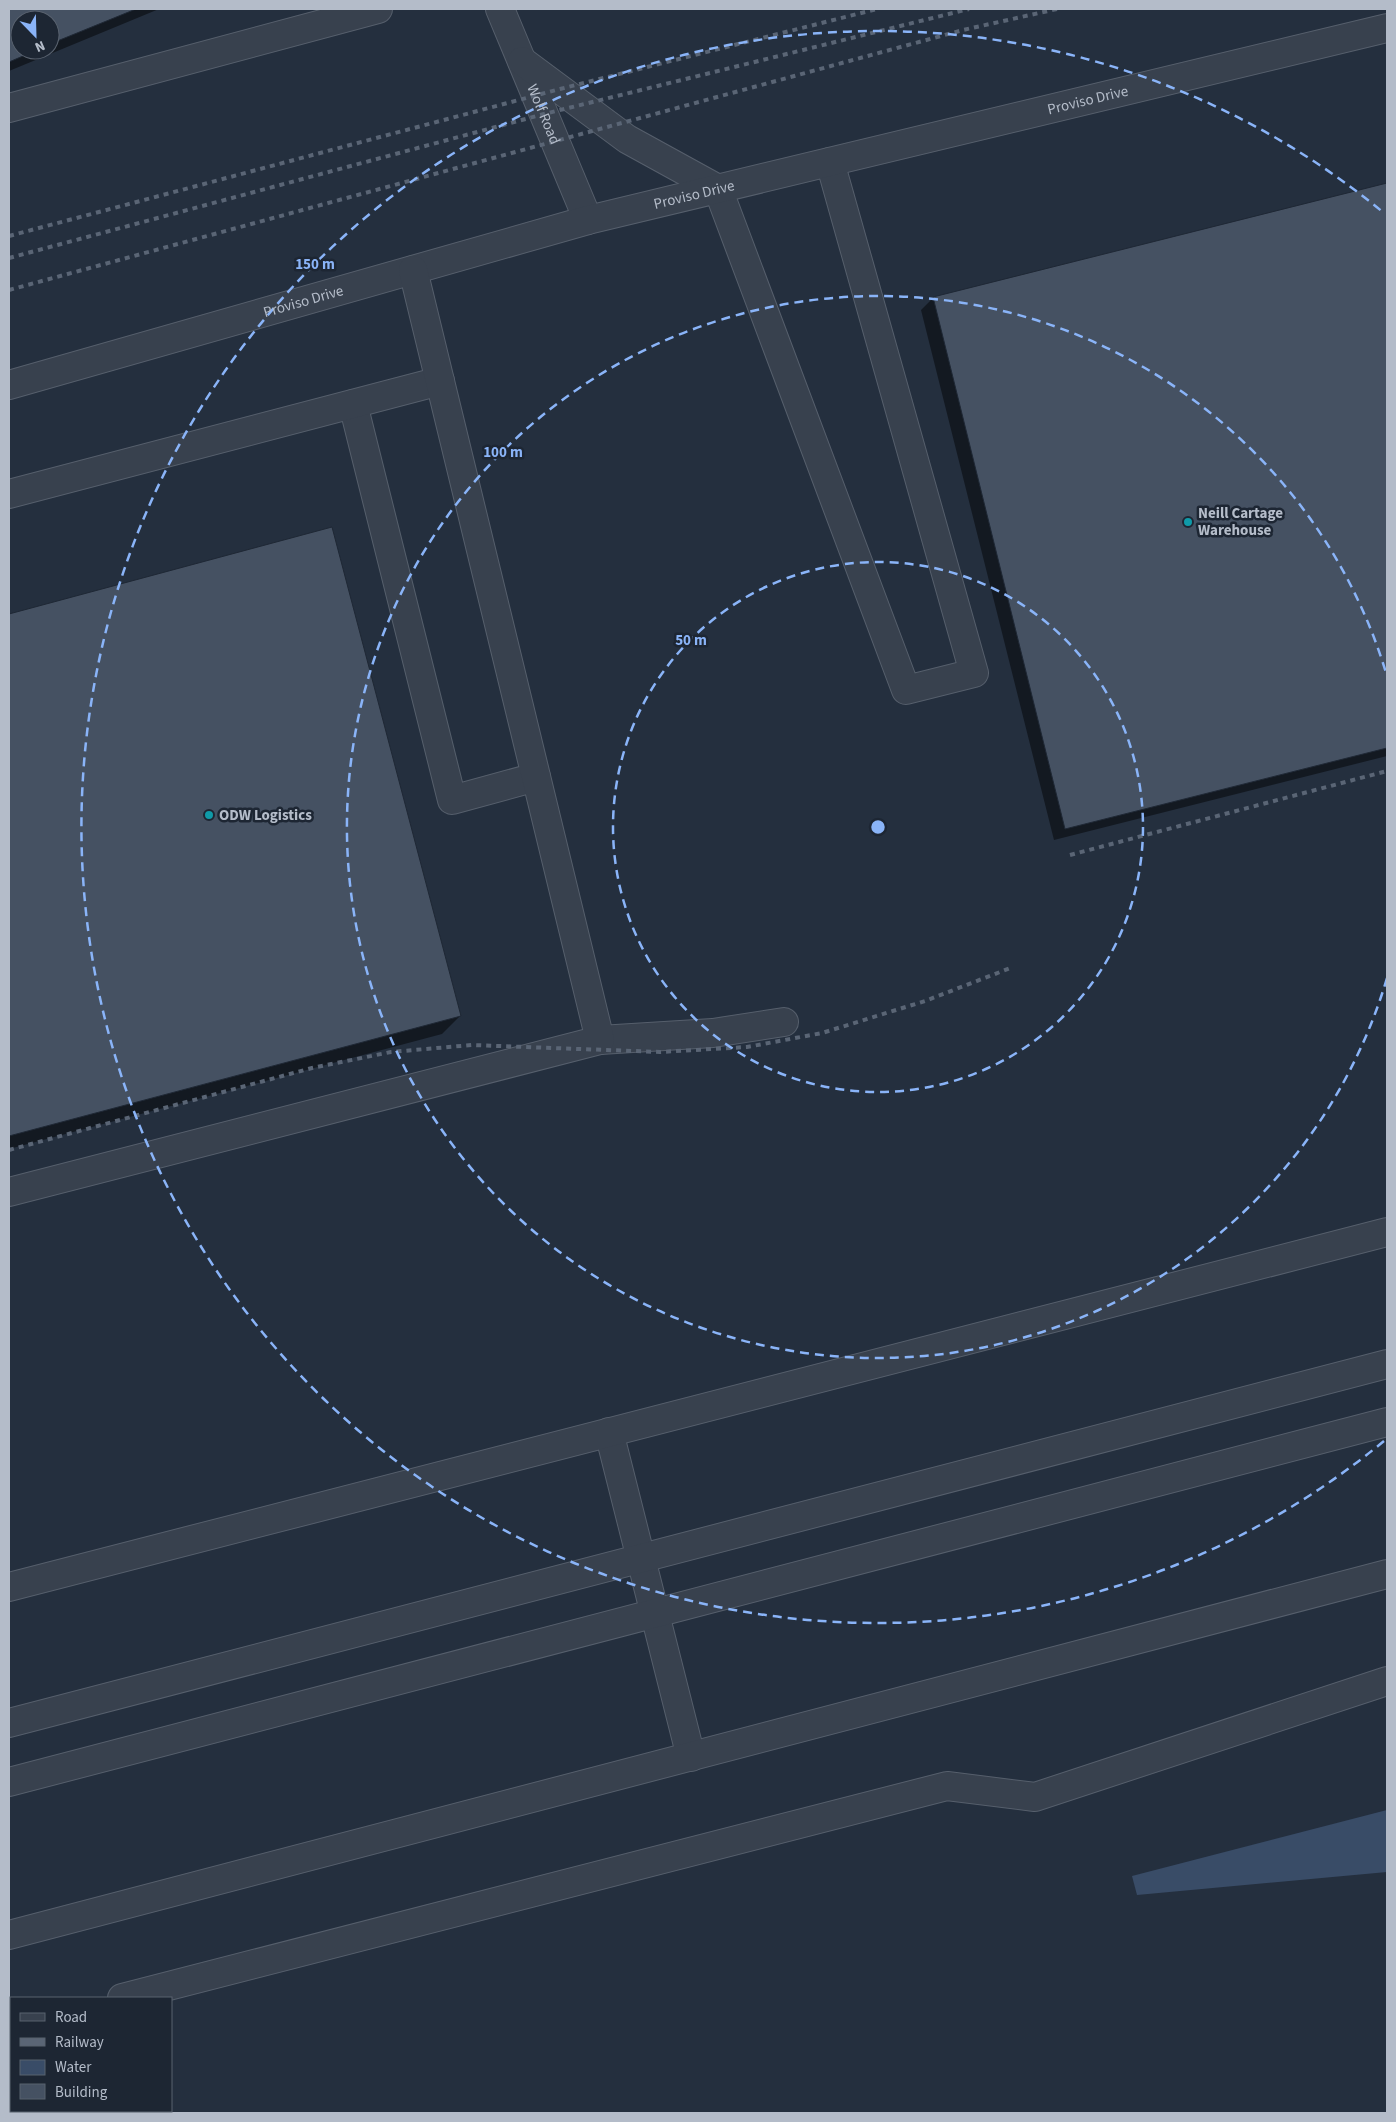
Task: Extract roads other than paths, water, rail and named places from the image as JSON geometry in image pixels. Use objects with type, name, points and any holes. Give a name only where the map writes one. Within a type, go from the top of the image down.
[{"type":"street","points":[[9,108],[378,9]]},
{"type":"street","name":"Wolf Road","points":[[500,9],[588,220]]},
{"type":"street","name":"Proviso Drive","points":[[9,386],[588,220],[1387,28]]},
{"type":"street","points":[[522,61],[627,139],[718,190],[906,690],[974,673],[830,162]]},
{"type":"street","points":[[413,270],[600,1040]]},
{"type":"street","points":[[9,494],[440,381]]},
{"type":"street","points":[[353,404],[452,800],[536,777]]},
{"type":"street","points":[[9,1192],[600,1040],[713,1033],[784,1022]]},
{"type":"street","points":[[9,1587],[1387,1232]]},
{"type":"street","points":[[9,1723],[1387,1364]]},
{"type":"street","points":[[9,1782],[1387,1422]]},
{"type":"street","points":[[610,1432],[691,1757]]},
{"type":"street","points":[[9,1935],[1387,1574]]},
{"type":"street","points":[[126,1997],[947,1786],[1035,1797],[1387,1681]]},
{"type":"water","points":[[1387,1810],[1387,1872],[1137,1895],[1132,1876]]},
{"type":"railway","points":[[9,236],[560,89],[877,9]]},
{"type":"railway","points":[[9,258],[544,114],[969,9]]},
{"type":"railway","points":[[9,290],[963,30],[1057,9]]},
{"type":"railway","points":[[1070,855],[1387,771]]},
{"type":"railway","points":[[9,1150],[312,1068],[391,1052],[472,1045],[660,1052],[747,1047],[822,1033],[925,1001],[1013,967]]},
{"type":"place","name":"Neill Cartage Warehouse","points":[[1188,522]]},
{"type":"place","name":"ODW Logistics","points":[[209,815]]}]
